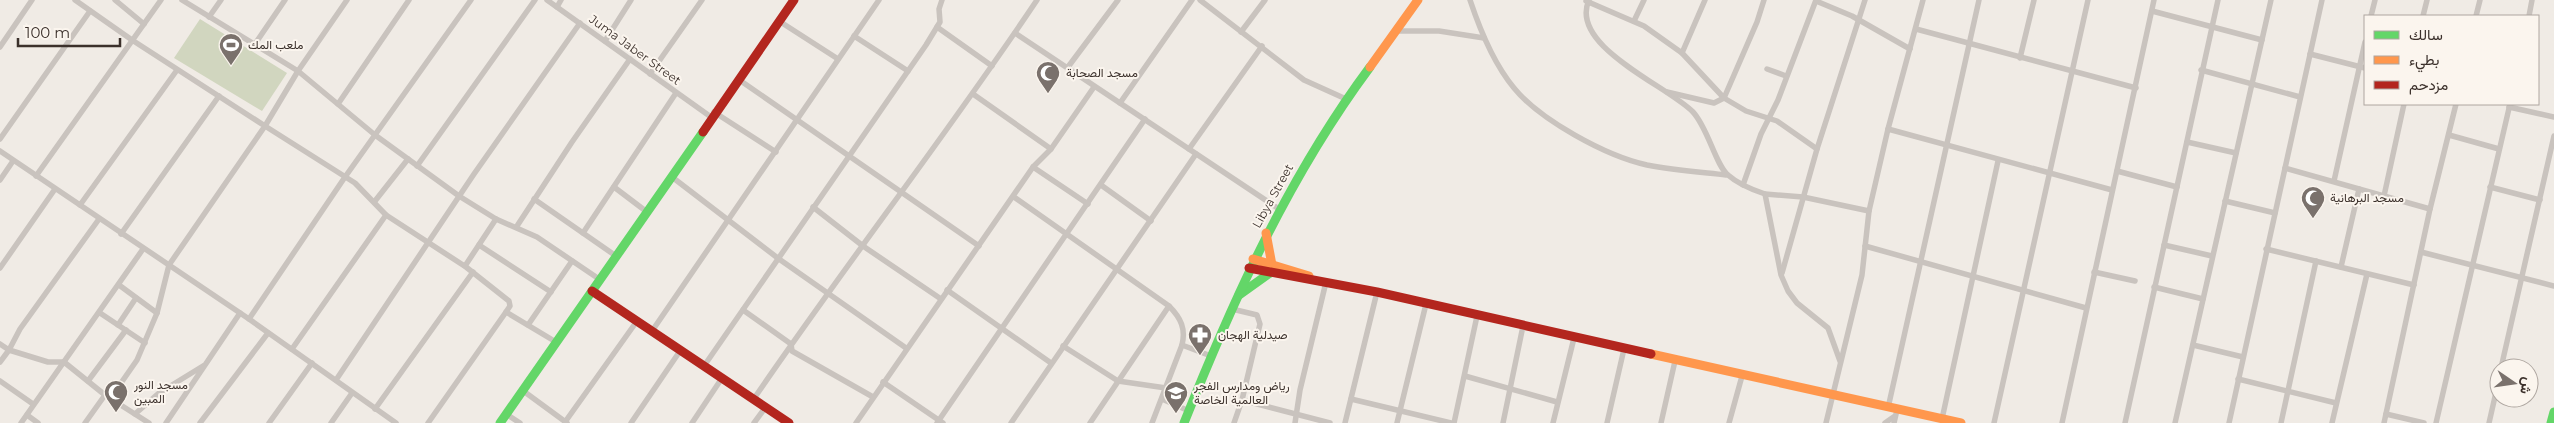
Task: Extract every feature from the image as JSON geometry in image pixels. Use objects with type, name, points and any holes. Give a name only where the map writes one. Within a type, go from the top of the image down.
[{"type":"main road","points":[[500,423],[794,0]]},
{"type":"main road","name":"Libya Street","points":[[1184,423],[1251,264],[1279,209],[1346,99],[1418,0]]},
{"type":"main road","points":[[1266,233],[1271,269]]},
{"type":"main road","points":[[1251,264],[1894,411],[1961,423]]},
{"type":"main road","points":[[1238,296],[1271,269]]},
{"type":"main road","points":[[592,290],[789,423]]},
{"type":"main road","points":[[2552,423],[2554,412]]},
{"type":"street","points":[[0,47],[32,0]]},
{"type":"street","points":[[75,0],[177,70],[345,176],[375,201],[386,215],[465,266],[509,301],[510,306],[428,423]]},
{"type":"street","points":[[116,0],[144,24]]},
{"type":"street","points":[[36,176],[161,0]]},
{"type":"street","points":[[182,0],[298,71],[376,135],[459,196],[496,220],[517,226],[599,279]]},
{"type":"street","points":[[209,17],[221,0]]},
{"type":"street","points":[[255,44],[285,0]]},
{"type":"street","points":[[85,423],[106,394],[121,382],[137,360],[157,313],[169,265],[266,126],[298,71],[347,0]]},
{"type":"street","points":[[338,104],[409,0]]},
{"type":"street","points":[[249,319],[345,176],[471,0]]},
{"type":"street","points":[[417,166],[535,0]]},
{"type":"street","name":"Juma Jaber Street","points":[[547,0],[676,93],[776,152]]},
{"type":"street","points":[[556,7],[561,0]]},
{"type":"street","points":[[605,40],[631,0]]},
{"type":"street","points":[[650,74],[702,0]]},
{"type":"street","points":[[652,331],[879,0]]},
{"type":"street","points":[[704,366],[937,27],[941,19],[939,6],[942,0]]},
{"type":"street","points":[[753,400],[826,294],[973,94],[1037,0]]},
{"type":"street","points":[[1068,68],[1118,0]]},
{"type":"street","points":[[1120,102],[1192,0]]},
{"type":"street","points":[[1200,0],[1304,80],[1346,99]]},
{"type":"street","points":[[1241,32],[1266,0]]},
{"type":"street","points":[[1470,0],[1484,38],[1514,88],[1525,99],[1577,138],[1609,153],[1645,165],[1684,172],[1726,174],[1743,185],[1765,194],[1803,197],[1870,211]]},
{"type":"street","points":[[1634,21],[1644,0]]},
{"type":"street","points":[[1682,53],[1705,0]]},
{"type":"street","points":[[1666,92],[1710,102],[1717,102],[1724,98],[1752,34],[1764,0]]},
{"type":"street","points":[[1743,185],[1816,0],[1858,20],[1910,49]]},
{"type":"street","points":[[1781,275],[1817,149],[1865,0]]},
{"type":"street","points":[[1826,423],[1862,275],[1870,211],[1888,129],[1923,0]]},
{"type":"street","points":[[1894,423],[1894,411],[1920,263],[1979,0]]},
{"type":"street","points":[[2020,58],[2034,0]]},
{"type":"street","points":[[1994,423],[2088,0]]},
{"type":"street","points":[[2062,423],[2154,0]]},
{"type":"street","points":[[2125,423],[2201,70],[2218,0]]},
{"type":"street","points":[[2175,423],[2270,0]]},
{"type":"street","points":[[2228,423],[2322,0]]},
{"type":"street","points":[[2371,15],[2375,0]]},
{"type":"street","points":[[2423,15],[2427,0]]},
{"type":"street","points":[[2476,15],[2480,0]]},
{"type":"street","points":[[2529,15],[2532,0]]},
{"type":"street","points":[[1726,174],[1698,118],[1666,92],[1626,66],[1594,35],[1585,19],[1587,1],[1634,21],[1682,53],[1724,98],[1746,111],[1770,118],[1817,149]]},
{"type":"street","points":[[0,139],[90,11]]},
{"type":"street","points":[[2152,12],[2262,40]]},
{"type":"street","points":[[779,21],[838,59]]},
{"type":"street","points":[[336,380],[459,196],[580,23]]},
{"type":"street","points":[[937,27],[992,66]]},
{"type":"street","points":[[1916,30],[2136,88]]},
{"type":"street","points":[[1395,32],[1439,32],[1484,38]]},
{"type":"street","points":[[1015,33],[1279,209]]},
{"type":"street","points":[[854,36],[908,71]]},
{"type":"street","points":[[1189,149],[1262,46]]},
{"type":"street","points":[[2334,182],[2362,68],[2364,51]]},
{"type":"street","points":[[2310,54],[2362,68]]},
{"type":"street","points":[[517,226],[630,59]]},
{"type":"street","points":[[1767,69],[1786,76]]},
{"type":"street","points":[[80,205],[177,70]]},
{"type":"street","points":[[2201,70],[2300,97]]},
{"type":"street","points":[[738,79],[979,246]]},
{"type":"street","points":[[856,423],[906,348],[1034,167],[1051,149],[1094,87]]},
{"type":"street","points":[[583,233],[676,93]]},
{"type":"street","points":[[973,94],[1051,149]]},
{"type":"street","points":[[120,234],[219,96]]},
{"type":"street","points":[[2384,196],[2404,105]]},
{"type":"street","points":[[2384,423],[2430,209],[2456,105]]},
{"type":"street","points":[[2436,423],[2509,105],[2554,117]]},
{"type":"street","points":[[883,382],[939,422],[1145,119]]},
{"type":"street","points":[[1888,129],[2049,175],[2112,190]]},
{"type":"street","points":[[2449,135],[2499,149]]},
{"type":"street","points":[[2503,358],[2554,136]]},
{"type":"street","points":[[2187,142],[2236,153]]},
{"type":"street","points":[[0,151],[120,234],[249,319],[392,422]]},
{"type":"street","points":[[1014,422],[1051,363],[1117,271],[1196,154]]},
{"type":"street","points":[[375,201],[408,159]]},
{"type":"street","points":[[0,180],[13,161]]},
{"type":"street","points":[[1942,419],[1971,276],[1998,161]]},
{"type":"street","points":[[1034,167],[1088,204]]},
{"type":"street","points":[[2285,168],[2430,209]]},
{"type":"street","points":[[2117,171],[2177,187]]},
{"type":"street","points":[[672,177],[778,259],[906,348]]},
{"type":"street","points":[[1101,185],[1151,221]]},
{"type":"street","points":[[614,187],[647,212]]},
{"type":"street","points":[[2490,187],[2540,200]]},
{"type":"street","points":[[2341,267],[2359,188]]},
{"type":"street","points":[[0,268],[55,189]]},
{"type":"street","points":[[1765,194],[1781,275],[1797,304],[1828,328],[1840,361]]},
{"type":"street","points":[[1014,197],[1169,306],[1182,323],[1185,335],[1182,346],[1152,423]]},
{"type":"street","points":[[534,199],[616,256]]},
{"type":"street","points":[[2225,201],[2275,212]]},
{"type":"street","points":[[814,207],[863,246],[941,299]]},
{"type":"street","points":[[292,349],[386,215]]},
{"type":"street","points":[[0,362],[20,329],[99,219]]},
{"type":"street","points":[[465,266],[496,220]]},
{"type":"street","points":[[479,245],[551,292]]},
{"type":"street","points":[[2164,245],[2212,256]]},
{"type":"street","points":[[1865,246],[1920,263],[2086,308]]},
{"type":"street","points":[[21,423],[100,313],[143,249]]},
{"type":"street","points":[[2266,249],[2414,286]]},
{"type":"street","points":[[2421,252],[2554,286]]},
{"type":"street","points":[[528,325],[572,261]]},
{"type":"street","points":[[2281,423],[2316,261]]},
{"type":"street","points":[[375,408],[473,272]]},
{"type":"street","points":[[2094,272],[2135,281]]},
{"type":"street","points":[[2332,423],[2367,274]]},
{"type":"street","points":[[1295,423],[1295,414],[1326,282]]},
{"type":"street","points":[[119,285],[157,313]]},
{"type":"street","points":[[2154,287],[2202,298]]},
{"type":"street","points":[[947,290],[1051,363]]},
{"type":"street","points":[[1345,423],[1377,292]]},
{"type":"street","points":[[118,325],[136,298]]},
{"type":"street","points":[[1397,423],[1426,304]]},
{"type":"street","points":[[1090,423],[1169,306]]},
{"type":"street","points":[[1232,309],[1257,315],[1260,320],[1242,400],[1234,423]]},
{"type":"street","points":[[743,310],[791,344],[792,351],[841,377],[873,397]]},
{"type":"street","points":[[506,312],[556,342]]},
{"type":"street","points":[[100,313],[145,343]]},
{"type":"street","points":[[166,423],[240,314]]},
{"type":"street","points":[[1351,399],[1453,423],[1477,316]]},
{"type":"street","points":[[522,390],[566,422],[637,321]]},
{"type":"street","points":[[1503,423],[1523,326]]},
{"type":"street","points":[[88,381],[126,330]]},
{"type":"street","points":[[200,423],[268,333]]},
{"type":"street","points":[[1553,423],[1574,338]]},
{"type":"street","points":[[0,344],[9,350],[48,362],[64,362],[106,394],[149,423]]},
{"type":"street","points":[[2193,345],[2243,358]]},
{"type":"street","points":[[1063,346],[1118,381],[1166,388]]},
{"type":"street","points":[[1182,346],[1211,356]]},
{"type":"street","points":[[1606,423],[1624,349]]},
{"type":"street","points":[[631,423],[680,351]]},
{"type":"street","points":[[1661,423],[1675,360]]},
{"type":"street","points":[[269,423],[312,363]]},
{"type":"street","points":[[136,414],[159,393],[206,364]]},
{"type":"street","points":[[1465,376],[1557,402]]},
{"type":"street","points":[[1729,423],[1742,376]]},
{"type":"street","points":[[692,423],[722,378]]},
{"type":"street","points":[[2238,379],[2336,403]]},
{"type":"street","points":[[0,381],[33,404]]},
{"type":"street","points":[[331,423],[352,393]]},
{"type":"street","points":[[1162,399],[1189,411]]},
{"type":"street","points":[[1242,400],[1330,423]]},
{"type":"street","points":[[754,423],[765,408]]},
{"type":"street","points":[[2489,423],[2492,408]]},
{"type":"street","points":[[1885,423],[1894,411]]},
{"type":"street","points":[[506,414],[520,423]]},
{"type":"street","points":[[2386,414],[2424,423]]},
{"type":"street","points":[[26,415],[38,423]]},
{"type":"green space","name":"ملعب المك","points":[[200,19],[287,73],[262,111],[174,58]]},
{"type":"traffic: fast","points":[[1184,423],[1243,284],[1265,239],[1314,151],[1370,67]]},
{"type":"traffic: fast","points":[[500,423],[703,132]]},
{"type":"traffic: fast","points":[[1239,295],[1270,273]]},
{"type":"traffic: fast","points":[[2551,423],[2554,412]]},
{"type":"traffic: slow","points":[[1370,67],[1418,0]]},
{"type":"traffic: slow","points":[[1266,233],[1272,265]]},
{"type":"traffic: slow","points":[[1253,259],[1309,276]]},
{"type":"traffic: slow","points":[[1651,354],[1961,423]]},
{"type":"traffic: jam","points":[[703,132],[794,0]]},
{"type":"traffic: jam","points":[[1249,268],[1377,292],[1651,354]]},
{"type":"traffic: jam","points":[[592,291],[789,423]]},
{"type":"place","name":"ملعب المك","points":[[231,66]]},
{"type":"place","name":"مسجد الصحابة","points":[[1048,94]]},
{"type":"place","name":"مسجد البرهانية","points":[[2313,219]]},
{"type":"place","name":"صيدلية الهجان","points":[[1200,356]]},
{"type":"place","name":"مسجد النور المبين","points":[[116,413]]},
{"type":"place","name":"رياض ومدارس الفجر العالمية الخاصة","points":[[1176,414]]}]
